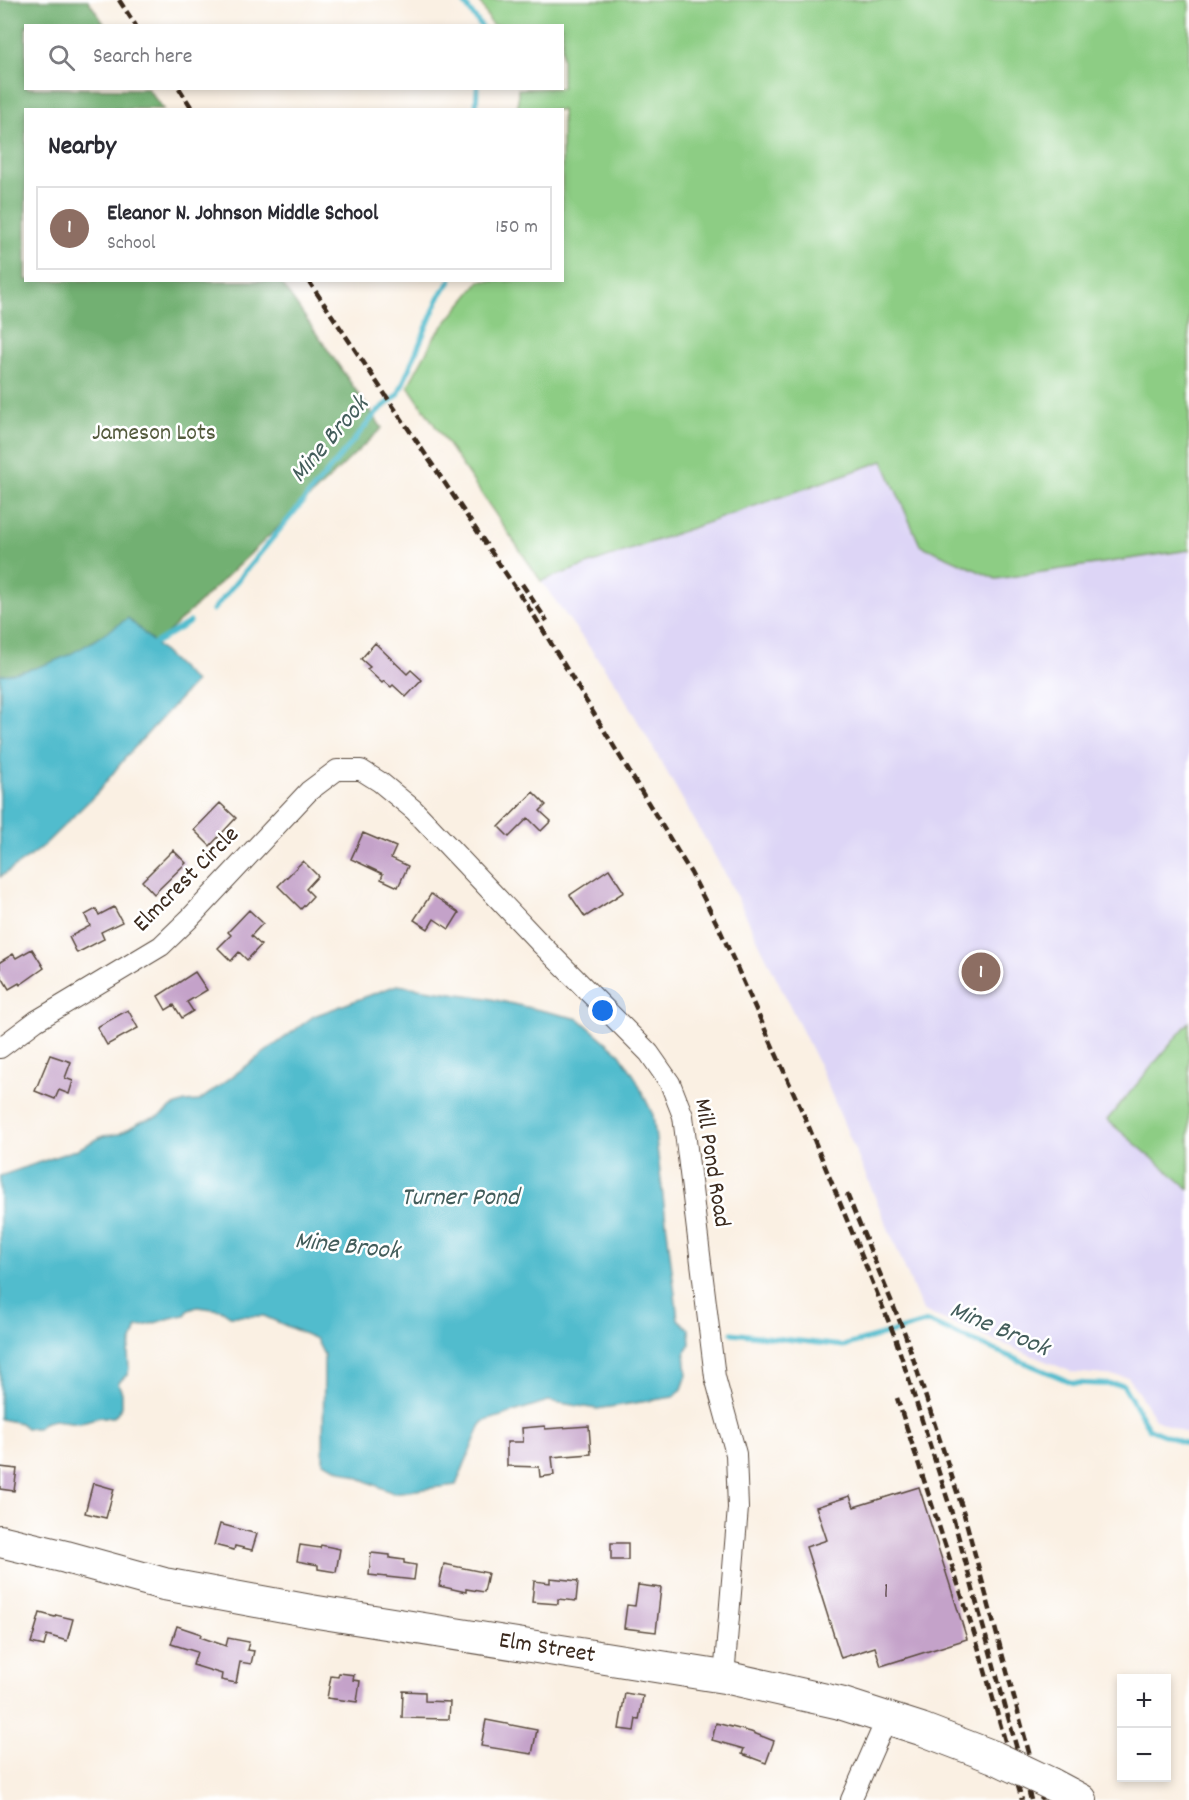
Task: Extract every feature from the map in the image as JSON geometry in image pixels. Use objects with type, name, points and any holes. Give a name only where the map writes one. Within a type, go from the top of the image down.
[{"type":"main road","name":"Elm Street","points":[[0,1541],[164,1584],[312,1611],[724,1677],[840,1703],[994,1757],[1081,1800]]},
{"type":"street","name":"Elmcrest Circle","points":[[0,1048],[36,1021],[161,946],[309,791],[337,770]]},
{"type":"street","name":"Mill Pond Road","points":[[337,770],[361,770],[380,782],[414,810],[538,941],[650,1053],[670,1083],[682,1116],[715,1377],[736,1454],[738,1508],[724,1677]]},
{"type":"street","points":[[851,1800],[887,1718]]},
{"type":"shaded area","points":[[883,461],[920,545],[996,579],[1189,550],[1189,1435],[1156,1420],[1128,1377],[1072,1372],[923,1311],[820,1067],[727,877],[617,685],[541,581]]},
{"type":"green space","name":"Jameson Lots","points":[[0,0],[88,0],[104,24],[24,24],[24,90],[149,90],[162,108],[24,108],[24,282],[281,282],[382,428],[0,793]]},
{"type":"green space","points":[[479,0],[1189,0],[1189,550],[996,579],[920,545],[883,461],[541,581],[408,386],[435,336],[479,282],[564,282],[564,108],[518,108],[518,90],[564,90],[564,24],[491,24]]},
{"type":"green space","points":[[1189,1022],[1189,1189],[1107,1120]]},
{"type":"water","points":[[128,618],[195,682],[125,758],[98,792],[39,850],[0,877],[0,675],[36,668],[68,655]]},
{"type":"water","name":"Turner Pond","points":[[397,985],[487,998],[579,1019],[620,1054],[635,1077],[653,1115],[678,1319],[689,1329],[690,1344],[685,1353],[687,1375],[682,1389],[673,1397],[597,1409],[548,1401],[482,1422],[456,1485],[393,1493],[323,1462],[324,1355],[316,1339],[264,1316],[230,1316],[221,1310],[197,1307],[189,1310],[185,1315],[137,1327],[128,1352],[127,1375],[118,1383],[122,1393],[122,1407],[114,1417],[99,1417],[79,1423],[54,1420],[43,1423],[37,1428],[26,1428],[20,1423],[0,1419],[0,1176],[78,1149],[103,1136],[119,1134],[185,1102],[199,1101],[314,1016]]},
{"type":"building","points":[[375,643],[407,674],[411,670],[422,680],[406,697],[393,685],[391,687],[384,681],[382,683],[367,669],[370,667],[361,659]]},
{"type":"building","points":[[533,792],[546,805],[540,811],[551,821],[541,831],[528,818],[509,837],[499,827]]},
{"type":"building","points":[[220,803],[236,818],[210,846],[194,830]]},
{"type":"building","points":[[363,833],[396,847],[391,858],[408,866],[398,887],[381,879],[383,874],[351,859]]},
{"type":"building","points":[[173,850],[186,863],[154,894],[142,881]]},
{"type":"building","points":[[303,861],[318,876],[306,889],[313,896],[301,909],[278,886]]},
{"type":"building","points":[[609,869],[624,892],[585,917],[570,895]]},
{"type":"building","points":[[431,894],[459,913],[449,929],[434,919],[428,929],[414,920]]},
{"type":"building","points":[[114,907],[122,922],[101,932],[104,939],[77,953],[69,937],[90,926],[85,915],[96,909],[99,915]]},
{"type":"building","points":[[249,910],[263,923],[251,936],[261,945],[247,960],[239,952],[231,961],[218,948],[231,935],[228,932]]},
{"type":"building","points":[[32,949],[44,968],[20,985],[19,983],[9,989],[0,974],[0,962],[13,954],[16,958]]},
{"type":"building","points":[[195,972],[207,990],[187,1002],[193,1011],[182,1018],[174,1005],[166,1010],[158,996]]},
{"type":"building","points":[[128,1010],[138,1028],[107,1045],[97,1027]]},
{"type":"building","points":[[50,1055],[71,1062],[65,1078],[73,1081],[69,1094],[59,1090],[55,1099],[35,1091]]},
{"type":"building","points":[[545,1426],[545,1429],[589,1426],[591,1454],[552,1457],[554,1475],[540,1477],[539,1467],[507,1466],[507,1442],[523,1442],[522,1428]]},
{"type":"building","points":[[0,1467],[17,1469],[14,1491],[0,1489]]},
{"type":"building","points":[[93,1483],[114,1489],[106,1518],[85,1513]]},
{"type":"building","points":[[919,1487],[967,1639],[881,1666],[875,1647],[841,1658],[806,1547],[827,1540],[816,1507],[850,1496],[854,1507]]},
{"type":"building","points":[[220,1524],[257,1534],[252,1550],[235,1546],[234,1550],[214,1545]]},
{"type":"building","points":[[611,1543],[628,1543],[628,1560],[611,1560]]},
{"type":"building","points":[[300,1545],[320,1548],[321,1545],[340,1549],[336,1572],[318,1569],[318,1565],[297,1561]]},
{"type":"building","points":[[371,1553],[390,1555],[390,1558],[416,1565],[414,1580],[369,1575]]},
{"type":"building","points":[[444,1564],[488,1573],[484,1592],[466,1589],[466,1592],[439,1586]]},
{"type":"building","points":[[550,1578],[578,1581],[576,1601],[558,1599],[558,1604],[532,1602],[534,1581],[550,1583]]},
{"type":"building","points":[[638,1585],[661,1588],[656,1632],[624,1628],[627,1605],[635,1606]]},
{"type":"building","points":[[40,1613],[73,1619],[67,1641],[47,1635],[44,1646],[31,1643]]},
{"type":"building","points":[[177,1626],[226,1646],[228,1638],[249,1642],[247,1650],[254,1651],[251,1664],[240,1662],[236,1683],[221,1680],[222,1674],[193,1665],[197,1652],[171,1644]]},
{"type":"building","points":[[339,1673],[354,1675],[353,1680],[360,1681],[357,1702],[327,1698],[331,1676],[338,1677]]},
{"type":"building","points":[[403,1691],[425,1692],[425,1701],[450,1702],[449,1719],[402,1718]]},
{"type":"building","points":[[625,1693],[643,1696],[639,1720],[636,1719],[634,1731],[619,1729]]},
{"type":"building","points":[[486,1720],[537,1730],[532,1754],[481,1746]]},
{"type":"building","points":[[716,1723],[774,1741],[766,1763],[742,1754],[744,1749],[712,1740]]},
{"type":"waterway","name":"Mine Brook","points":[[462,0],[480,24]]},
{"type":"waterway","name":"Mine Brook","points":[[476,108],[477,90]]},
{"type":"waterway","name":"Mine Brook","points":[[213,610],[378,411],[398,395],[440,295],[450,282]]},
{"type":"waterway","name":"Mine Brook","points":[[150,646],[190,622]]},
{"type":"waterway","name":"Mine Brook","points":[[732,1333],[843,1346],[928,1322],[1073,1383],[1123,1385],[1149,1429],[1189,1445]]},
{"type":"railway","points":[[119,0],[135,24]]},
{"type":"railway","points":[[180,90],[192,108]]},
{"type":"railway","points":[[309,282],[535,617],[691,873],[720,930],[806,1120],[895,1337],[951,1510],[1031,1800]]},
{"type":"railway","points":[[522,584],[547,621]]},
{"type":"railway","points":[[847,1194],[905,1334],[962,1507],[1042,1800]]},
{"type":"railway","points":[[897,1398],[975,1636],[1022,1800]]},
{"type":"place","name":"Eleanor N. Johnson Middle School","points":[[981,972]]}]
